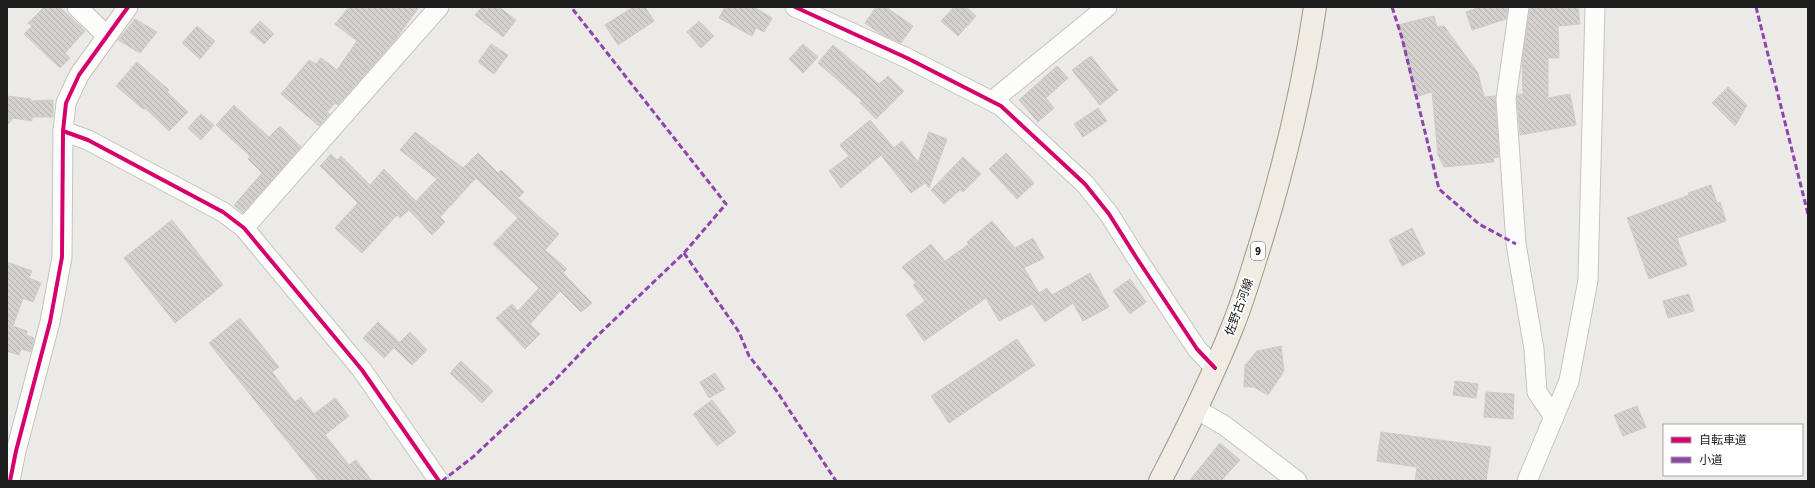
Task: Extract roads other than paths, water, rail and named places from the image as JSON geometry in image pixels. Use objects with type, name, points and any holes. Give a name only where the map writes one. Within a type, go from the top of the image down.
[{"type":"main road","name":"佐野古河線","points":[[1160,481],[1215,368],[1233,326],[1249,278],[1278,184],[1300,89],[1315,7]]},
{"type":"street","points":[[77,7],[106,35]]},
{"type":"street","points":[[10,481],[17,443],[50,322],[62,257],[64,131],[66,103],[79,75],[106,35],[128,7]]},
{"type":"street","points":[[244,228],[439,7]]},
{"type":"street","points":[[795,7],[908,58],[1001,106],[1085,184],[1109,214],[1197,349],[1215,368]]},
{"type":"street","points":[[992,101],[1107,7]]},
{"type":"street","points":[[1519,7],[1506,99],[1516,244],[1534,349],[1537,392],[1554,417]]},
{"type":"street","points":[[1528,481],[1569,381],[1588,280],[1595,7]]},
{"type":"street","points":[[64,131],[95,143],[223,212],[244,228],[362,370],[439,481]]},
{"type":"street","points":[[1196,409],[1225,426],[1297,481]]}]
